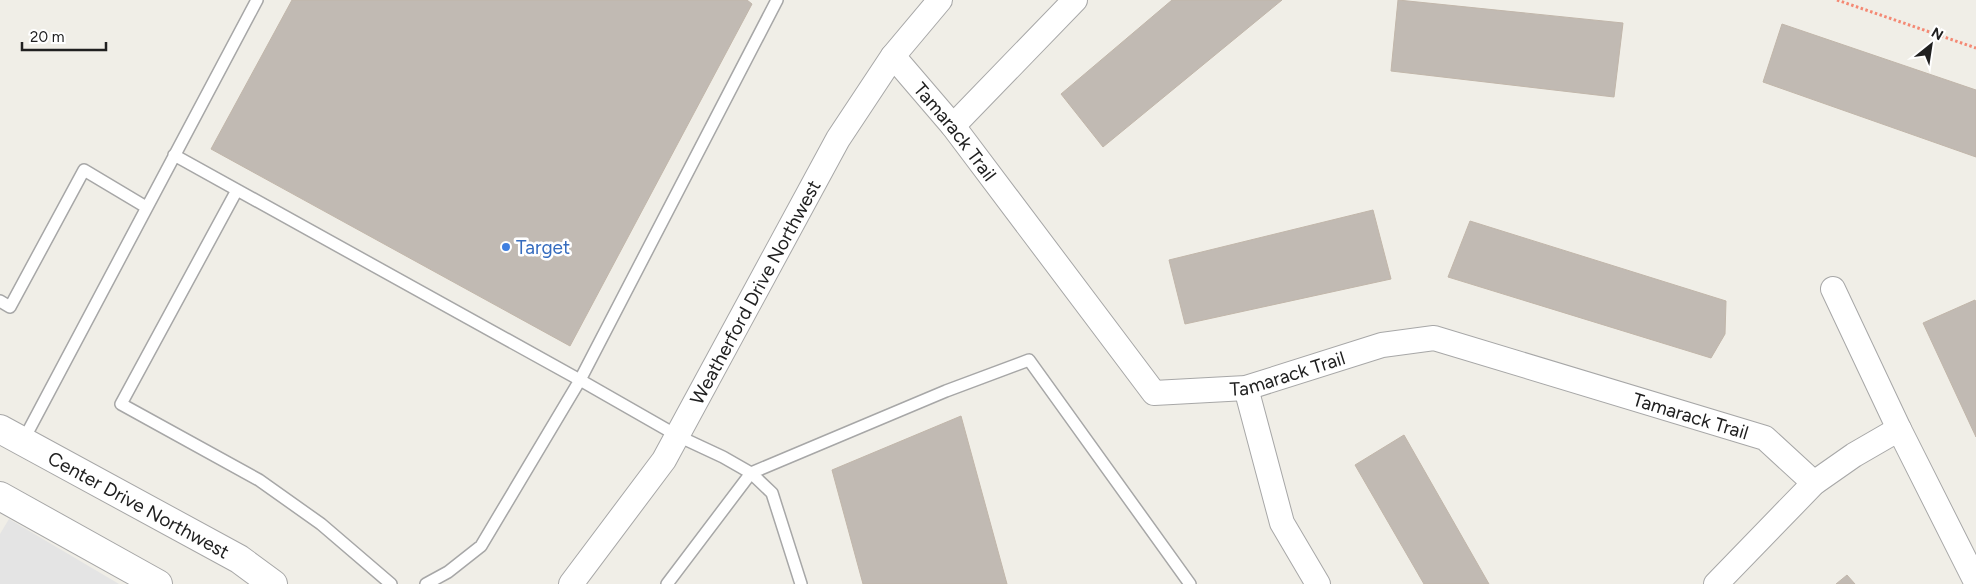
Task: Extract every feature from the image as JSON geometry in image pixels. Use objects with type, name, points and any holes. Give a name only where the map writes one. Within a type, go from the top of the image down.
[{"type":"street","name":"Weatherford Drive Northwest","points":[[571,584],[664,460],[838,138],[893,56],[940,0]]},
{"type":"street","points":[[953,126],[1075,0]]},
{"type":"street","name":"Tamarack Trail","points":[[893,56],[953,126],[1154,393],[1246,388],[1382,344],[1434,338],[1765,438],[1814,483]]},
{"type":"street","points":[[1833,289],[1899,429],[1974,578]]},
{"type":"street","points":[[1246,388],[1282,523],[1318,584]]},
{"type":"street","points":[[1716,584],[1814,483],[1899,429]]},
{"type":"street","name":"Center Drive Northwest","points":[[11,435],[239,559],[273,584]]},
{"type":"street","points":[[0,496],[158,584]]},
{"type":"lane","points":[[11,435],[146,207],[257,0]]},
{"type":"lane","points":[[426,584],[448,572],[481,546],[580,380],[777,0]]},
{"type":"lane","points":[[174,155],[678,436],[724,457],[750,473],[772,494],[801,584]]},
{"type":"lane","points":[[0,301],[10,307],[84,170],[146,207]]},
{"type":"lane","points":[[237,190],[120,404],[259,480],[321,524],[391,584]]},
{"type":"lane","points":[[667,584],[750,473],[946,391],[1029,360],[1190,584]]},
{"type":"path","points":[[1837,0],[1976,48]]},
{"type":"shaded area","points":[[9,519],[119,584],[0,584],[0,534]]},
{"type":"building","name":"Target","points":[[292,0],[747,0],[752,4],[570,346],[211,149]]},
{"type":"building","points":[[1172,0],[1282,0],[1103,147],[1061,94]]},
{"type":"building","points":[[1398,0],[1623,23],[1614,97],[1391,71]]},
{"type":"building","points":[[1782,24],[1976,90],[1976,157],[1763,82]]},
{"type":"building","points":[[1373,210],[1391,279],[1185,324],[1169,260]]},
{"type":"building","points":[[1470,221],[1726,301],[1725,334],[1711,358],[1448,277]]},
{"type":"building","points":[[1975,300],[1976,302],[1976,437],[1923,323]]},
{"type":"building","points":[[961,416],[1007,584],[863,584],[832,470]]},
{"type":"building","points":[[1404,435],[1489,584],[1424,584],[1355,465]]},
{"type":"building","points":[[1847,575],[1855,584],[1836,584]]},
{"type":"place","name":"Target","points":[[506,247]]}]
